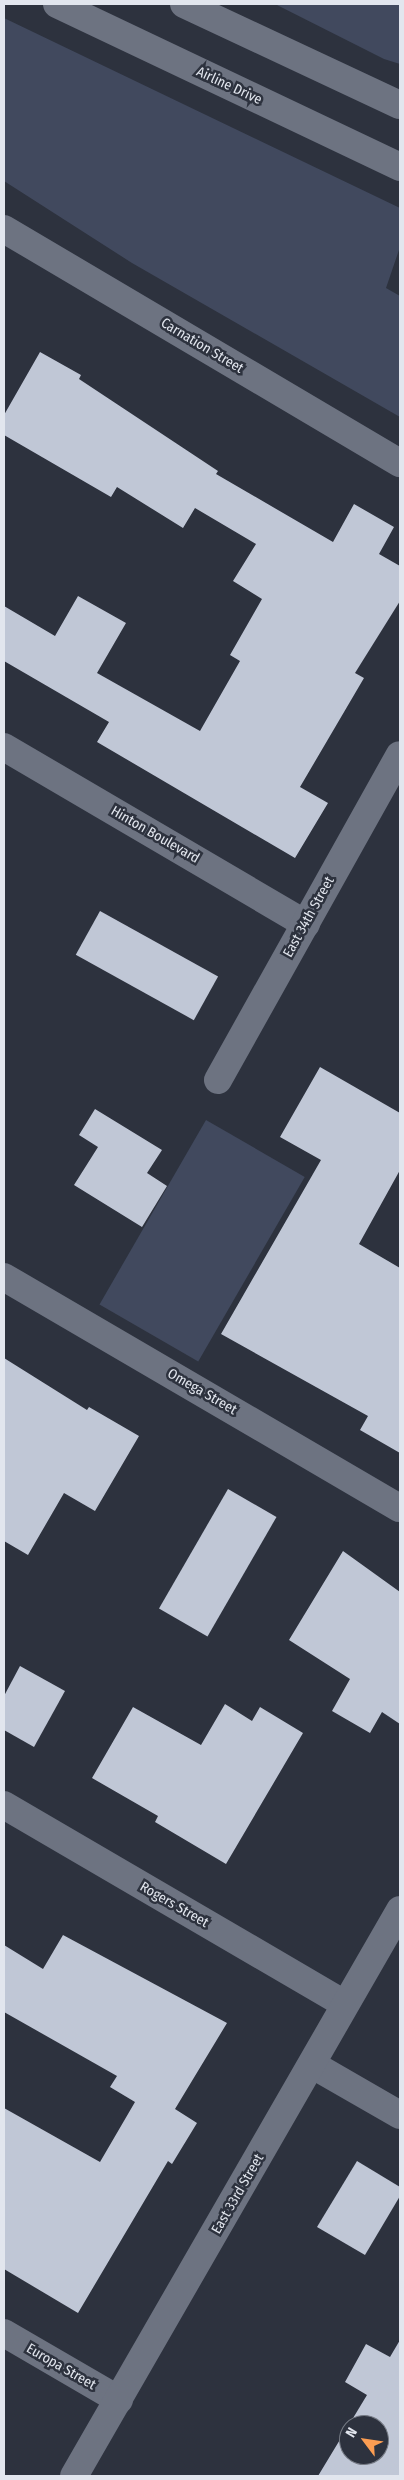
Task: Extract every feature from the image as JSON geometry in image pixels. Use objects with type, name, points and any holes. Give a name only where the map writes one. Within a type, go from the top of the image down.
[{"type":"street","name":"Airline Drive","points":[[57,4],[400,167]]},
{"type":"street","points":[[184,4],[400,105]]},
{"type":"street","name":"Carnation Street","points":[[4,229],[400,463]]},
{"type":"street","name":"Hinton Boulevard","points":[[4,747],[306,924]]},
{"type":"street","name":"East 34th Street","points":[[218,1080],[400,755]]},
{"type":"street","name":"Omega Street","points":[[4,1276],[400,1508]]},
{"type":"street","name":"Rogers Street","points":[[4,1805],[344,2004]]},
{"type":"street","name":"East 33rd Street","points":[[74,2476],[314,2065],[344,2004],[400,1910]]},
{"type":"street","points":[[314,2065],[400,2115]]},
{"type":"street","name":"Europa Street","points":[[4,2333],[119,2400]]},
{"type":"shaded area","points":[[275,4],[400,4],[400,64],[384,59]]},
{"type":"shaded area","points":[[4,18],[400,208],[400,247],[386,288],[400,296],[400,417],[132,263],[4,181]]},
{"type":"shaded area","points":[[206,1120],[305,1177],[198,1361],[99,1304]]},
{"type":"building","points":[[40,352],[81,375],[79,379],[218,471],[216,474],[333,542],[354,504],[394,527],[379,554],[400,566],[400,601],[355,673],[364,678],[300,787],[328,803],[295,858],[97,742],[109,722],[4,661],[4,606],[55,636],[78,596],[126,623],[97,673],[200,731],[240,661],[230,655],[262,599],[233,581],[256,544],[195,508],[183,528],[117,487],[111,497],[4,435],[4,415]]},
{"type":"building","points":[[100,911],[218,976],[194,1020],[76,955]]},
{"type":"building","points":[[320,1067],[400,1113],[400,1170],[359,1244],[400,1268],[400,1453],[360,1430],[368,1416],[221,1334],[321,1160],[280,1137]]},
{"type":"building","points":[[95,1109],[162,1150],[147,1173],[167,1186],[142,1227],[74,1185],[98,1147],[79,1135]]},
{"type":"building","points":[[4,1358],[87,1410],[89,1407],[139,1436],[95,1511],[64,1493],[28,1555],[4,1541]]},
{"type":"building","points":[[228,1489],[276,1517],[207,1637],[159,1609]]},
{"type":"building","points":[[343,1551],[400,1592],[400,1724],[382,1712],[370,1733],[332,1711],[350,1679],[289,1640]]},
{"type":"building","points":[[20,1666],[65,1691],[34,1747],[4,1730],[4,1696]]},
{"type":"building","points":[[225,1704],[252,1721],[260,1707],[303,1733],[226,1864],[155,1822],[158,1816],[92,1778],[133,1707],[201,1745]]},
{"type":"building","points":[[63,1935],[227,2023],[175,2109],[197,2123],[172,2164],[168,2161],[78,2313],[4,2269],[4,2108],[100,2162],[135,2102],[110,2087],[117,2076],[4,2012],[4,1945],[43,1969]]},
{"type":"building","points":[[357,2161],[400,2187],[400,2196],[365,2255],[317,2227]]},
{"type":"building","points":[[400,2340],[400,2476],[318,2476],[339,2441],[339,2465],[389,2465],[389,2415],[355,2415],[367,2395],[345,2382],[366,2344],[390,2357]]}]
